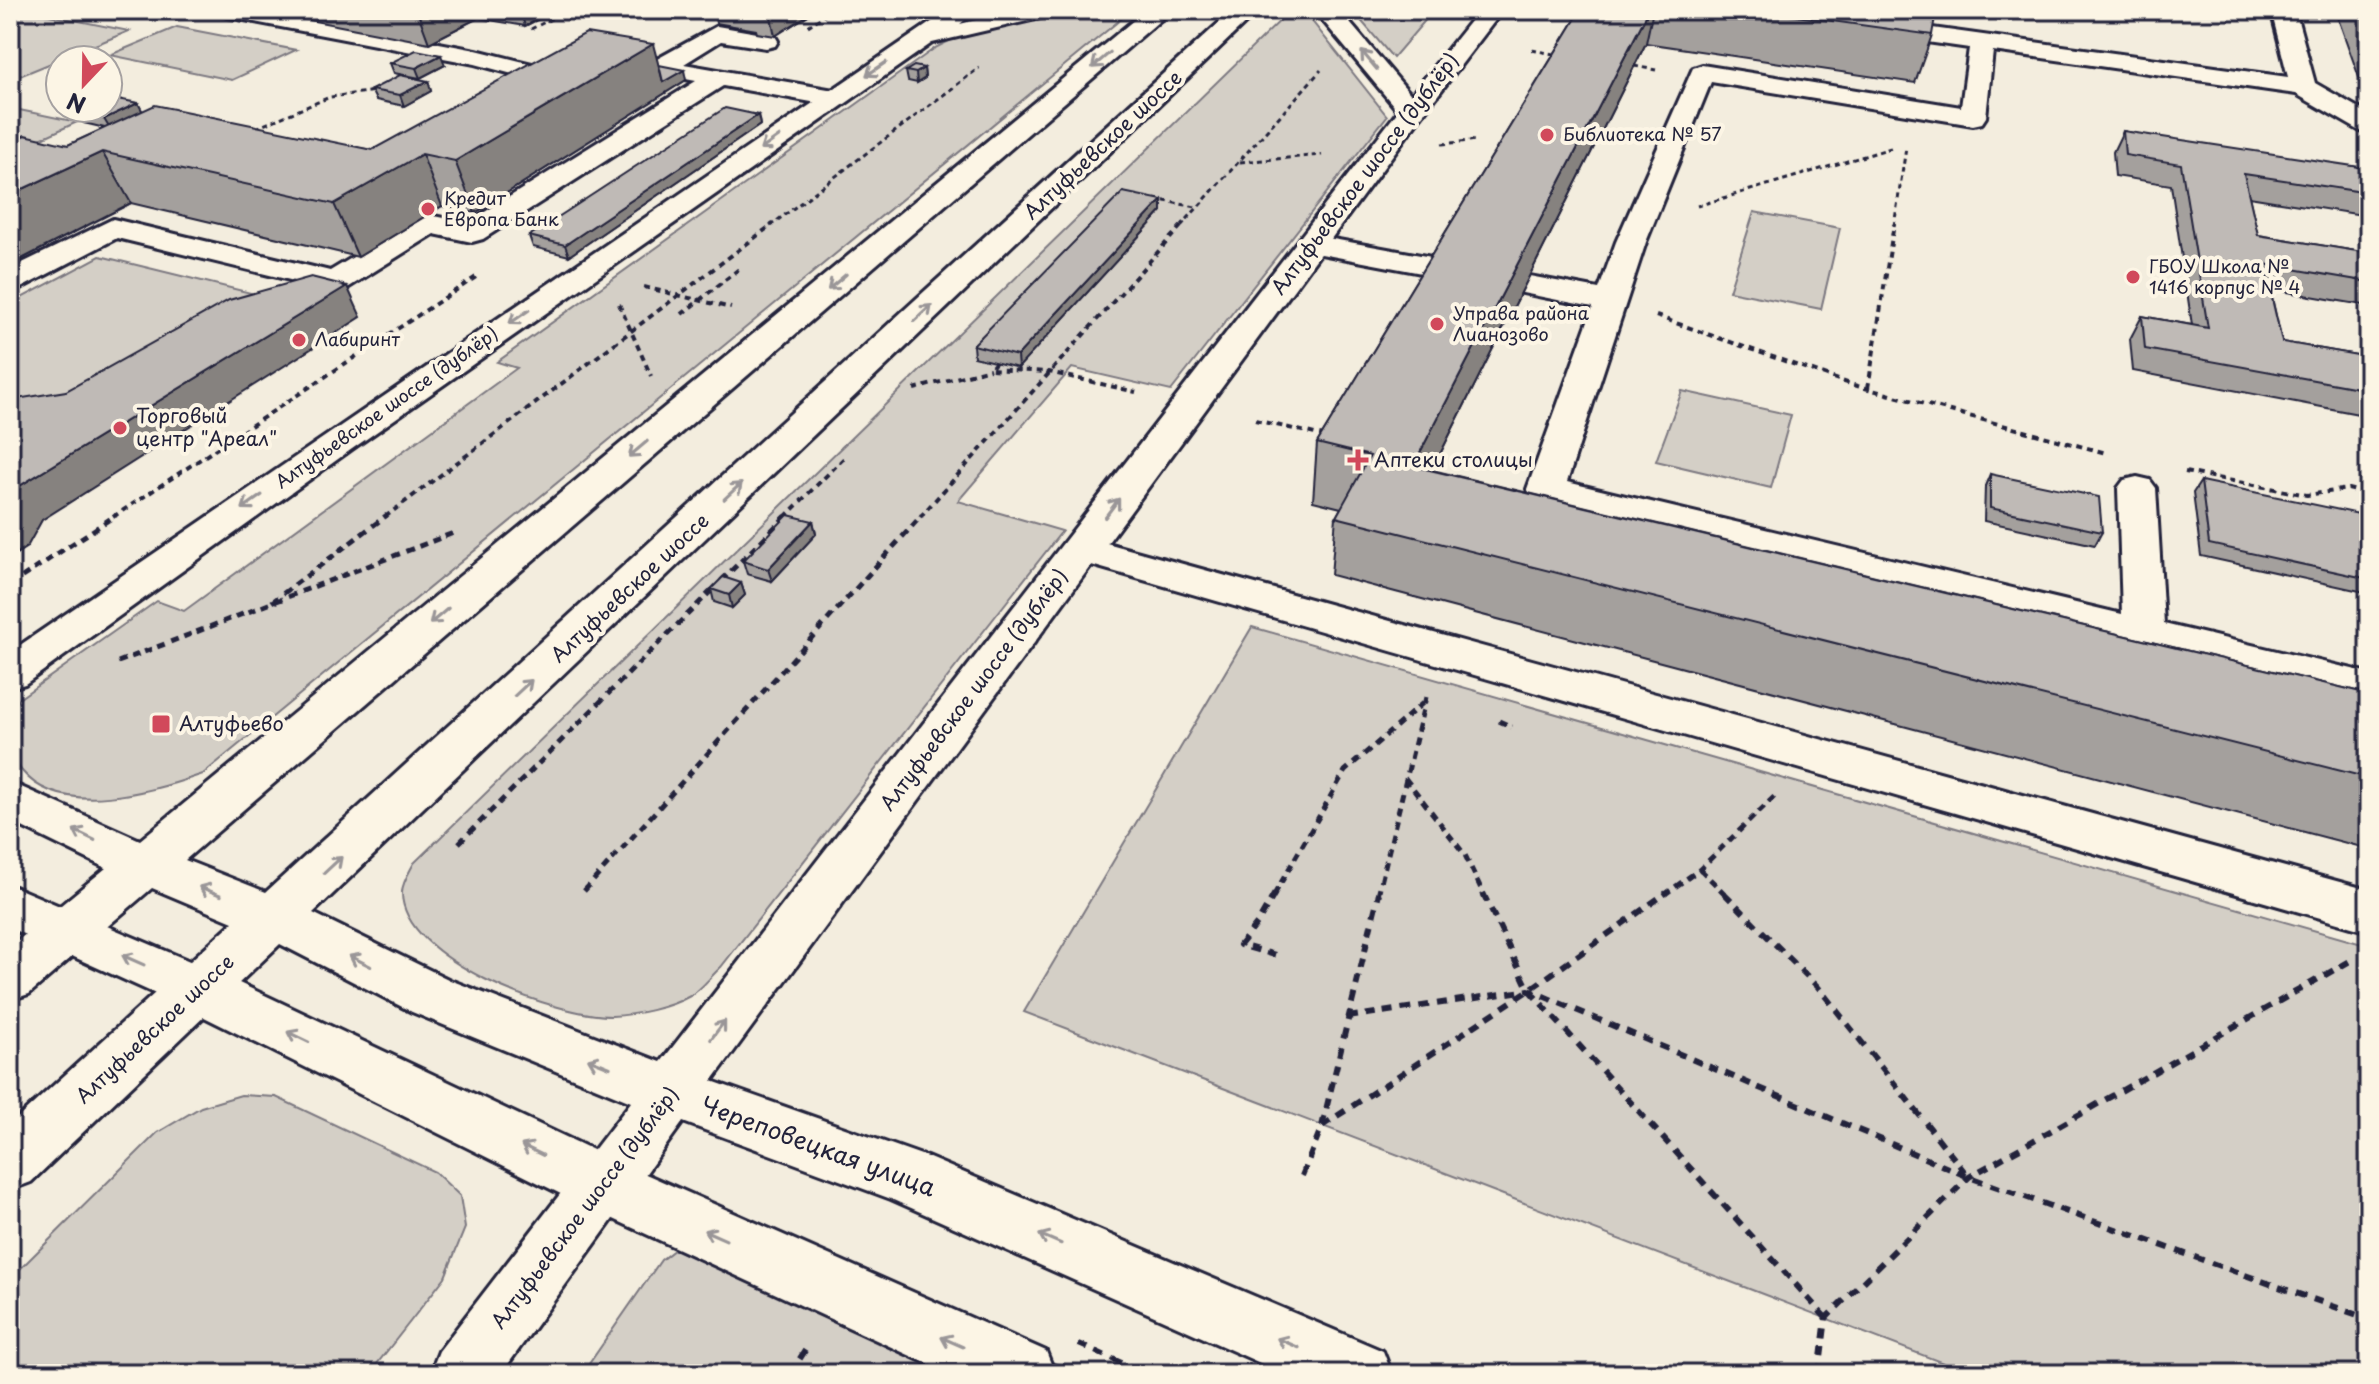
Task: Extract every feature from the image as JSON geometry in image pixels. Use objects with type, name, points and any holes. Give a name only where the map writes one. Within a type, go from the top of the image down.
[{"type":"main road","points":[[228,10],[476,57],[531,71]]},
{"type":"main road","name":"Алтуфьевское шоссе (дублёр)","points":[[10,673],[596,276],[834,98],[964,10]]},
{"type":"main road","points":[[918,41],[1045,10]]},
{"type":"main road","points":[[10,978],[1160,10]]},
{"type":"main road","name":"Алтуфьевское шоссе","points":[[10,1163],[1247,10]]},
{"type":"main road","points":[[1326,10],[1412,111]]},
{"type":"main road","name":"Алтуфьевское шоссе (дублёр)","points":[[462,1374],[671,1092],[1491,10]]},
{"type":"main road","points":[[1752,10],[2303,87],[2369,125]]},
{"type":"main road","points":[[2283,10],[2303,87]]},
{"type":"main road","points":[[664,65],[717,33],[766,41]]},
{"type":"main road","points":[[1982,40],[1973,117],[1702,73],[1631,242],[1546,489],[2369,688]]},
{"type":"main road","points":[[493,92],[531,71],[568,58],[613,56],[834,98]]},
{"type":"main road","points":[[10,281],[113,228],[335,282],[429,224],[472,233],[721,76]]},
{"type":"main road","points":[[1311,244],[1448,269]]},
{"type":"main road","points":[[1524,284],[1612,301]]},
{"type":"main road","points":[[2128,472],[2144,634]]},
{"type":"main road","points":[[1081,549],[2369,911]]},
{"type":"main road","name":"Череповецкая улица","points":[[10,800],[144,864],[276,918],[431,996],[671,1092],[906,1177],[1360,1374]]},
{"type":"main road","points":[[10,905],[199,989],[602,1184],[1023,1374]]},
{"type":"path","points":[[800,30],[832,10]]},
{"type":"path","points":[[1532,50],[1572,56]]},
{"type":"path","points":[[584,891],[1328,63]]},
{"type":"path","points":[[272,602],[981,67]]},
{"type":"path","points":[[1868,388],[1914,107]]},
{"type":"path","points":[[1434,145],[1477,140]]},
{"type":"path","points":[[1647,203],[1684,209],[1906,143]]},
{"type":"path","points":[[1239,162],[1329,154]]},
{"type":"path","points":[[1151,198],[1197,208]]},
{"type":"path","points":[[10,585],[515,251],[472,233]]},
{"type":"path","points":[[682,314],[739,269]]},
{"type":"path","points":[[596,276],[744,311]]},
{"type":"path","points":[[596,276],[631,332],[654,384]]},
{"type":"path","points":[[1612,301],[2128,472]]},
{"type":"path","points":[[990,369],[996,362]]},
{"type":"path","points":[[904,398],[915,387],[990,369],[1049,372],[1138,393]]},
{"type":"path","points":[[1255,420],[1336,439]]},
{"type":"path","points":[[459,843],[848,454]]},
{"type":"path","points":[[2177,470],[2307,495],[2348,489],[2369,494]]},
{"type":"path","points":[[114,664],[458,531]]},
{"type":"path","points":[[1302,1176],[1322,1126],[1429,689]]},
{"type":"path","points":[[1275,955],[1240,945],[1282,884],[1345,771],[1425,701]]},
{"type":"path","points":[[1322,1126],[1529,990],[1700,869],[1790,781],[1795,750]]},
{"type":"path","points":[[1405,778],[1465,855],[1529,990],[1826,1318]]},
{"type":"path","points":[[1700,869],[1818,987],[1969,1177]]},
{"type":"path","points":[[1819,1374],[1826,1318],[1969,1177],[2355,958]]},
{"type":"path","points":[[1348,1017],[1529,990],[1969,1177],[2369,1319]]},
{"type":"shaded area","points":[[10,10],[24,10],[129,31],[97,44],[44,44],[44,66],[10,80]]},
{"type":"shaded area","points":[[1080,10],[1132,10],[203,774],[134,793],[83,798],[39,786],[17,765],[11,752],[10,725],[20,698],[157,601],[184,611],[517,368],[497,362],[935,48],[953,39]]},
{"type":"shaded area","points":[[1291,10],[1303,10],[1387,116],[1171,391],[1072,368],[958,501],[1062,531],[721,967],[698,990],[682,1000],[652,1010],[612,1016],[555,1006],[521,995],[453,961],[427,940],[408,917],[402,892],[414,863]]},
{"type":"shaded area","points":[[1352,10],[1434,10],[1393,58]]},
{"type":"shaded area","points":[[177,27],[296,50],[232,80],[124,58],[124,49]]},
{"type":"shaded area","points":[[10,108],[44,115],[44,124],[73,124],[10,153]]},
{"type":"shaded area","points":[[1754,212],[1840,228],[1821,309],[1729,291]]},
{"type":"shaded area","points":[[100,256],[287,302],[60,400],[10,398],[10,304]]},
{"type":"shaded area","points":[[1682,391],[1791,415],[1771,488],[1656,461]]},
{"type":"shaded area","points":[[1252,627],[2369,946],[2369,1374],[1972,1374],[1024,1012]]},
{"type":"shaded area","points":[[241,1095],[276,1097],[435,1172],[460,1196],[465,1228],[445,1277],[369,1374],[10,1374],[10,1279],[157,1133],[201,1107]]},
{"type":"shaded area","points":[[739,1218],[1078,1374],[582,1374],[661,1260],[692,1236]]},
{"type":"building","points":[[387,10],[432,10],[419,16]]},
{"type":"building","points":[[746,10],[783,10],[771,17],[753,15],[757,12]]},
{"type":"building","points":[[1581,10],[1649,10],[1413,466],[2369,694],[2369,778],[1336,517],[1370,456],[1317,443]]},
{"type":"building","points":[[1752,10],[1927,10],[1936,11],[1932,35]]},
{"type":"building","points":[[586,33],[653,44],[455,161],[422,154],[334,204],[102,152],[10,195],[10,142],[25,135],[68,145],[114,124],[124,124],[124,119],[155,105],[372,150]]},
{"type":"building","points":[[416,50],[441,55],[416,68],[390,63]]},
{"type":"building","points":[[659,65],[684,70],[663,82]]},
{"type":"building","points":[[914,66],[924,68],[916,73],[906,71]]},
{"type":"building","points":[[400,75],[428,81],[400,95],[371,90]]},
{"type":"building","points":[[124,100],[138,103],[124,110]]},
{"type":"building","points":[[725,108],[758,115],[565,245],[529,236]]},
{"type":"building","points":[[2123,131],[2366,168],[2369,193],[2244,174],[2258,235],[2369,253],[2369,282],[2264,264],[2282,342],[2369,357],[2369,390],[2145,349],[2142,316],[2208,328],[2181,164],[2125,155]]},
{"type":"building","points":[[1123,192],[1162,200],[1017,356],[973,345]]},
{"type":"building","points":[[311,277],[347,286],[18,487],[10,501],[10,400],[66,391],[229,300]]},
{"type":"building","points":[[1990,474],[2099,497],[2102,532],[1990,508]]},
{"type":"building","points":[[2201,481],[2364,515],[2369,535],[2369,579],[2209,544]]},
{"type":"building","points":[[788,515],[813,521],[768,569],[743,561]]},
{"type":"building","points":[[723,577],[741,583],[729,595],[711,589]]},
{"type":"place","name":"Библиотека № 57","points":[[1547,135]]},
{"type":"place","name":"Кредит Европа Банк","points":[[428,209]]},
{"type":"place","name":"ГБОУ Школа № 1416 корпус № 4","points":[[2133,277]]},
{"type":"place","name":"Управа района Лианозово","points":[[1437,324]]},
{"type":"place","name":"Лабиринт","points":[[299,340]]},
{"type":"place","name":"Торговый центр \"Ареал\"","points":[[120,428]]},
{"type":"place","name":"Аптеки столицы","points":[[1358,460]]},
{"type":"place","name":"Алтуфьево","points":[[161,724]]}]
